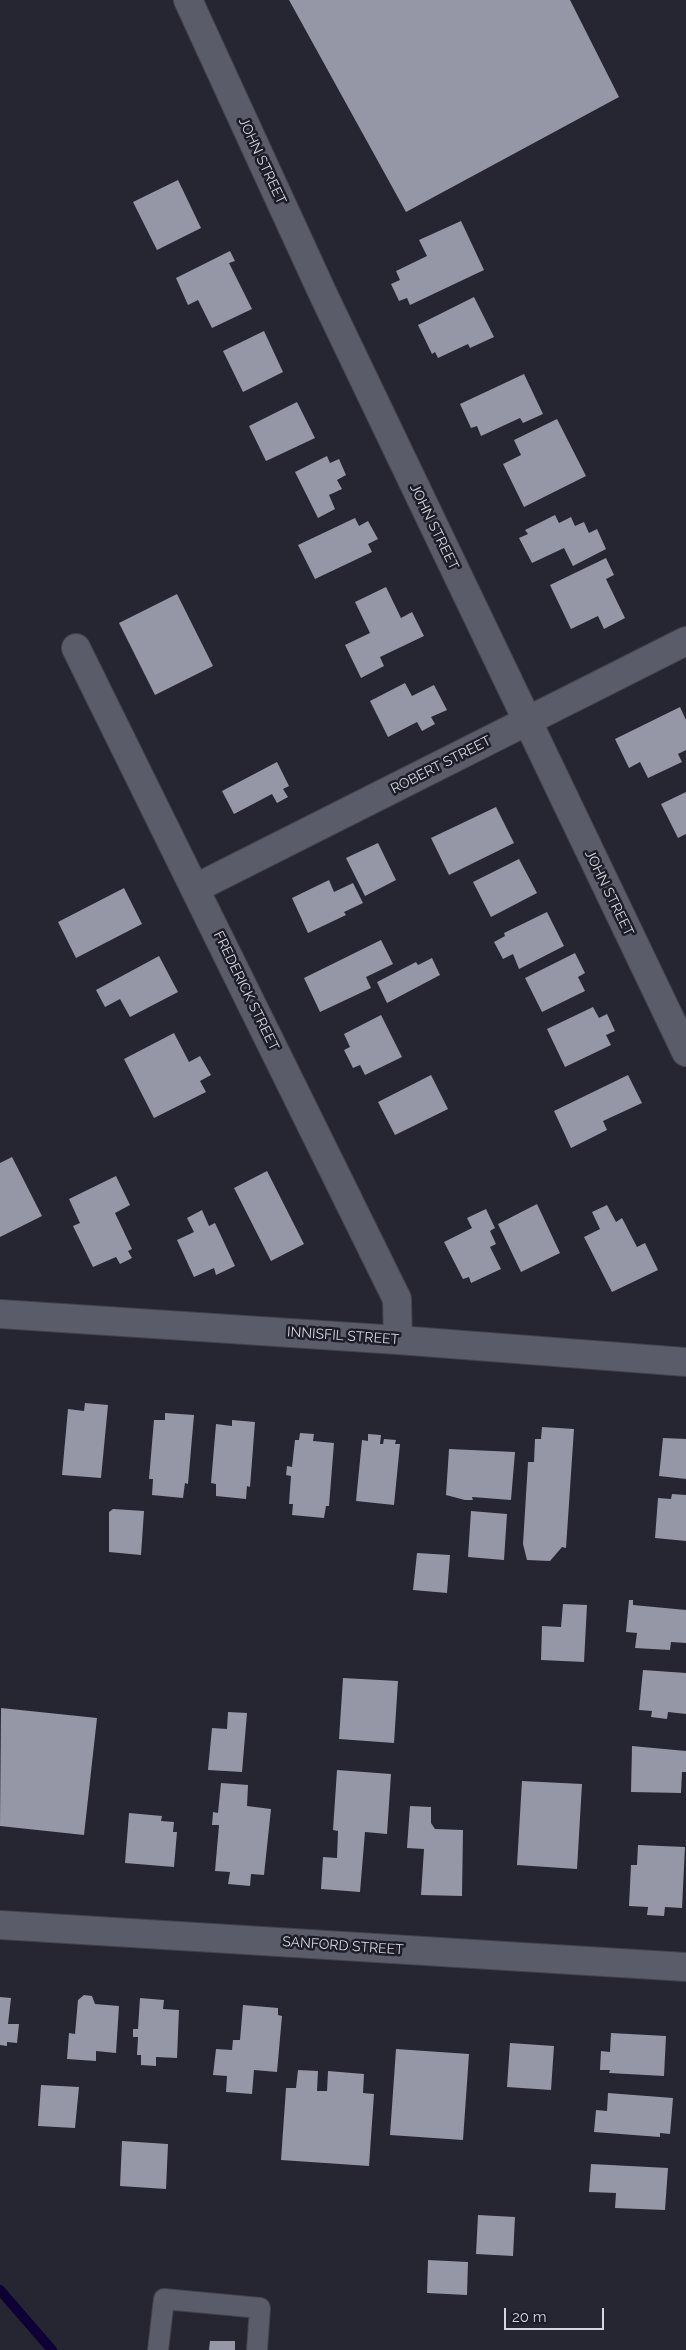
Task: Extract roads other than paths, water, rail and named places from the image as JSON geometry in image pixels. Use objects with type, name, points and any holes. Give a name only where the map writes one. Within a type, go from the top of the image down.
[{"type":"street","name":"JOHN STREET","points":[[188,0],[323,294],[686,1052]]},
{"type":"street","name":"ROBERT STREET","points":[[196,888],[528,722],[686,640]]},
{"type":"street","name":"FREDERICK STREET","points":[[76,648],[397,1299],[398,1340]]},
{"type":"street","name":"INNISFIL STREET","points":[[0,1314],[398,1340],[686,1362]]},
{"type":"street","name":"SANFORD STREET","points":[[0,1925],[686,1967]]},
{"type":"lane","points":[[158,2350],[164,2299],[260,2308],[257,2350]]},
{"type":"waterway","points":[[0,2290],[52,2350]]}]
